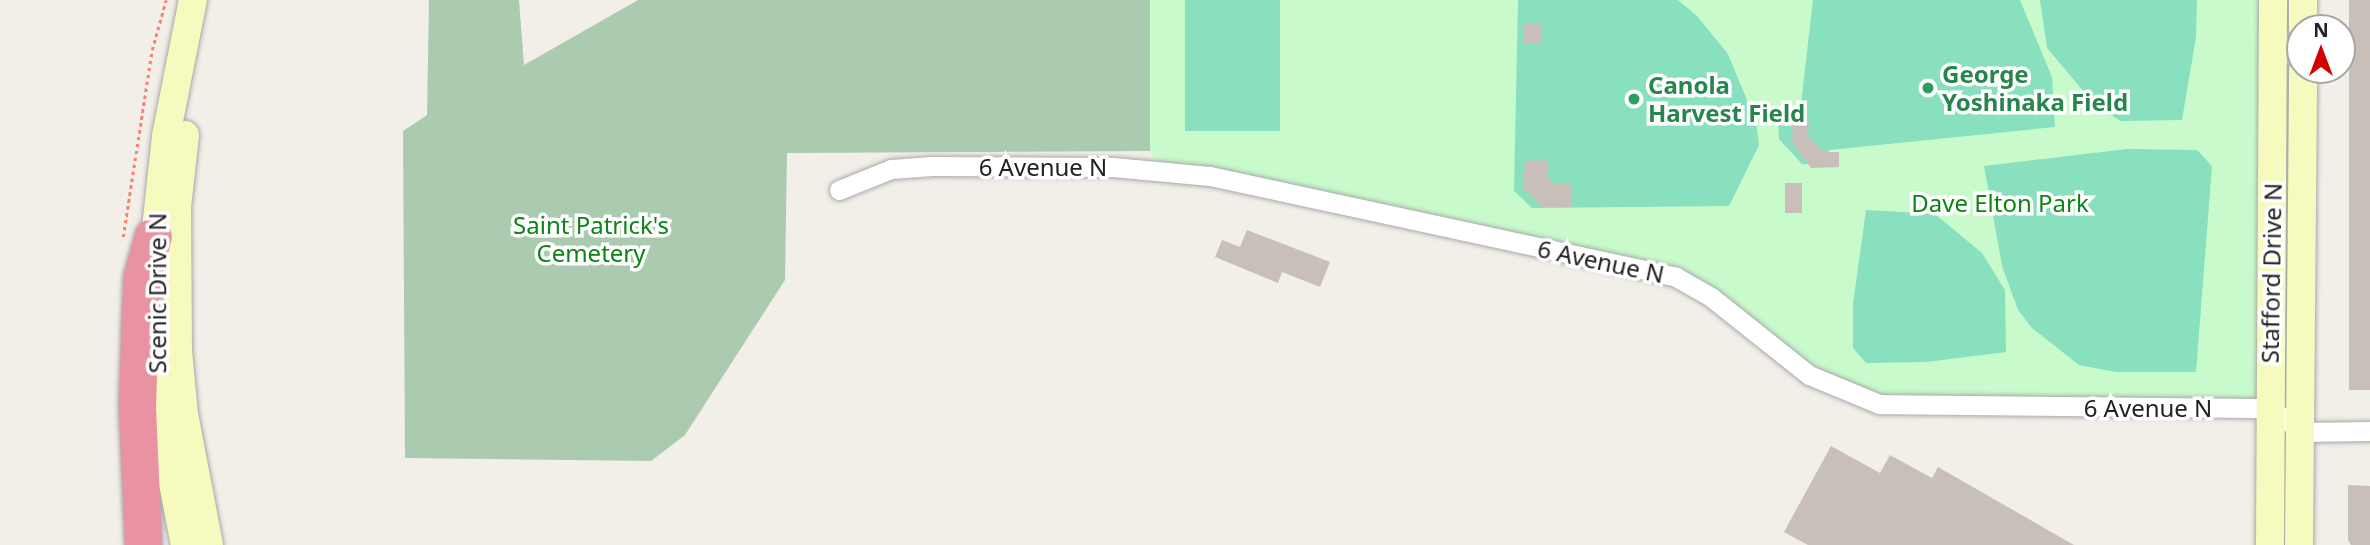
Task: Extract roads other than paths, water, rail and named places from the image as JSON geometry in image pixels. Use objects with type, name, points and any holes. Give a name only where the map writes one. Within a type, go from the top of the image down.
[{"type":"highway","points":[[143,545],[137,406],[139,310],[142,276],[153,236]]},
{"type":"main road","name":"Scenic Drive N","points":[[185,545],[155,372],[153,236],[174,83],[193,0]]},
{"type":"main road","name":"Scenic Drive N","points":[[199,0],[177,208],[176,282],[184,414],[209,545]]},
{"type":"main road","name":"Stafford Drive N","points":[[2270,545],[2273,0]]},
{"type":"main road","name":"Stafford Drive N","points":[[2299,545],[2303,432],[2303,84]]},
{"type":"street","name":"6 Avenue N","points":[[839,190],[891,169],[932,166],[1113,167],[1210,176],[1676,277],[1711,297],[1809,375],[1879,404],[2269,408]]},
{"type":"street","points":[[2269,408],[2303,432],[2370,431]]},
{"type":"place","name":"George Yoshinaka Field","points":[[1928,88]]},
{"type":"place","name":"Canola Harvest Field","points":[[1634,99]]},
{"type":"park label","name":"Dave Elton Park","points":[[2000,203]]},
{"type":"park label","name":"Saint Patrick's Cemetery","points":[[591,239]]}]
